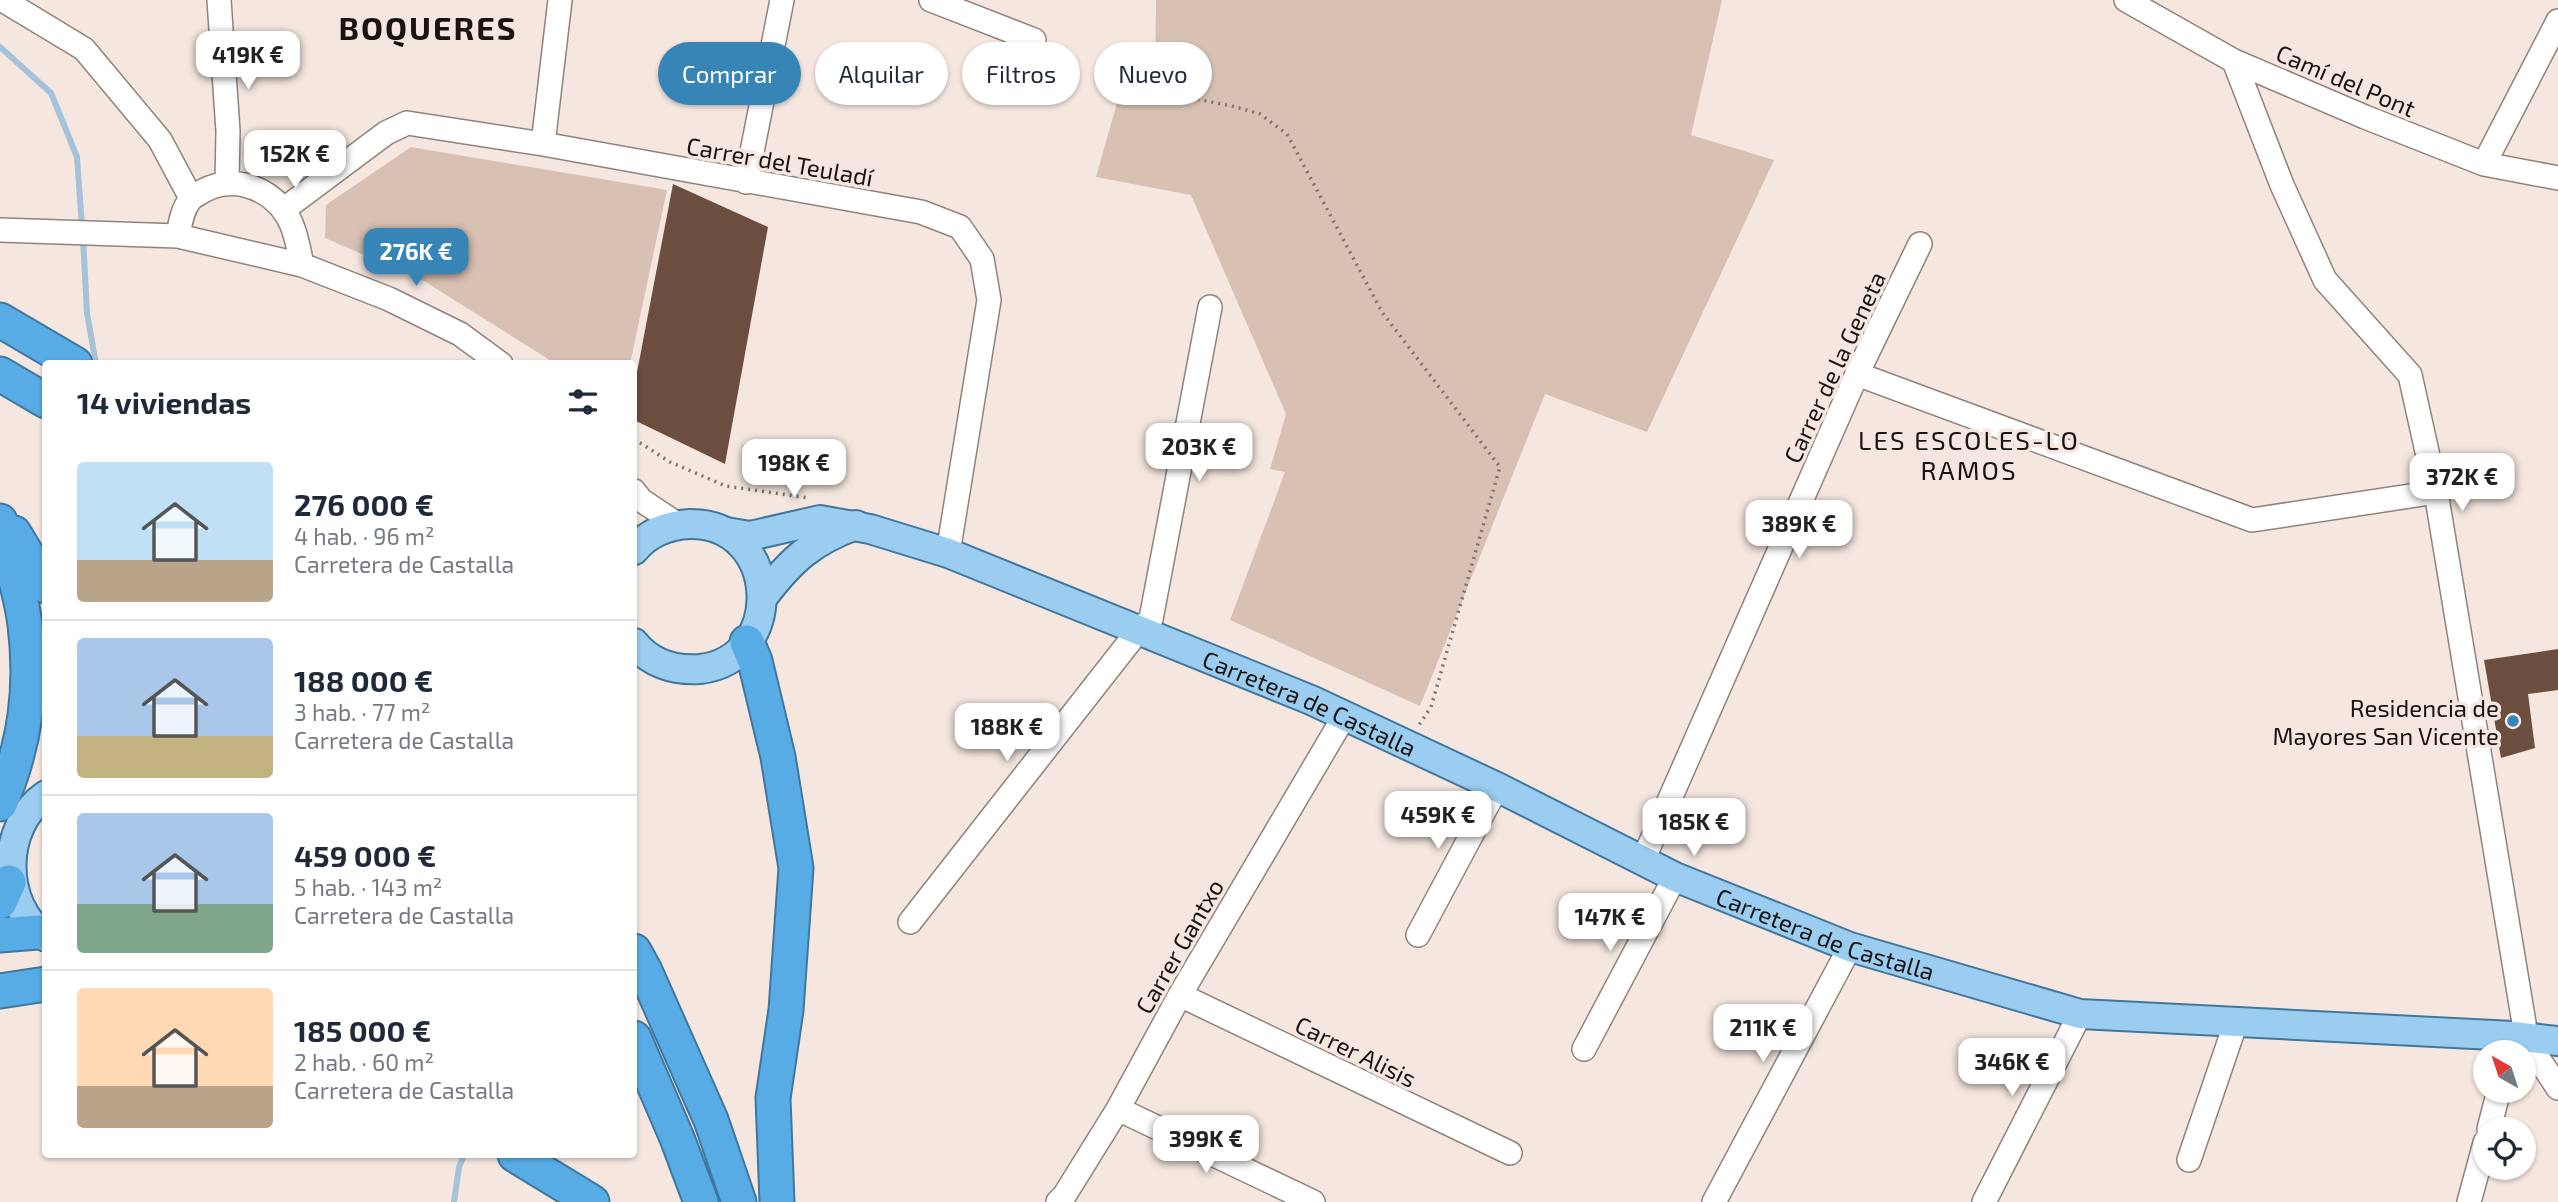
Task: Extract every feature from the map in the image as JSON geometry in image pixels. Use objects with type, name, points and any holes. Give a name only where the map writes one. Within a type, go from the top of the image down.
[{"type":"highway","points":[[7,348],[58,360]]},
{"type":"highway","points":[[7,348],[42,364]]},
{"type":"highway","points":[[7,348],[42,396]]},
{"type":"highway","points":[[0,510],[42,579]]},
{"type":"highway","points":[[0,521],[25,623],[29,674],[25,729],[0,804]]},
{"type":"highway","points":[[747,642],[755,661],[778,757],[796,868],[786,1010],[773,1098],[777,1202]]},
{"type":"highway","points":[[0,935],[42,935]]},
{"type":"highway","points":[[637,956],[712,1120],[739,1202]]},
{"type":"highway","points":[[0,991],[42,985]]},
{"type":"highway","points":[[637,1045],[701,1202]]},
{"type":"highway","points":[[526,1161],[592,1202]]},
{"type":"main road","name":"Carretera de Castalla","points":[[654,536],[702,524],[726,533],[750,536],[820,520],[863,527],[948,553],[1345,715],[1497,787],[1675,877],[1850,947],[2080,1014],[2486,1040]]},
{"type":"main road","points":[[763,597],[798,555],[819,541],[863,527]]},
{"type":"main road","points":[[637,647],[663,665],[685,670],[709,667],[730,658],[747,642],[759,621],[763,597],[761,578],[753,560],[741,544],[726,533]]},
{"type":"main road","points":[[637,671],[663,665]]},
{"type":"main road","points":[[42,799],[24,816],[13,836],[5,892],[42,935]]},
{"type":"main road","name":"Carretera de Castalla","points":[[2536,1042],[2558,1041]]},
{"type":"street","points":[[3,0],[84,49],[160,140],[191,198]]},
{"type":"street","points":[[219,0],[228,131],[227,184]]},
{"type":"street","points":[[543,144],[560,0]]},
{"type":"street","points":[[746,182],[782,0]]},
{"type":"street","points":[[930,0],[1034,40]]},
{"type":"street","name":"Camí del Pont","points":[[2126,0],[2234,61],[2365,117],[2484,164],[2558,177]]},
{"type":"street","points":[[2484,164],[2558,21]]},
{"type":"street","points":[[2234,61],[2282,185],[2325,280],[2410,375],[2436,492],[2524,1023],[2516,1040]]},
{"type":"street","name":"Carrer del Teuladí","points":[[283,210],[386,133],[407,123],[543,144],[920,212],[960,227],[982,259],[989,300],[948,553]]},
{"type":"street","points":[[178,236],[181,220],[191,198],[217,184],[242,184],[264,191],[283,210],[296,235],[302,265]]},
{"type":"street","points":[[0,230],[178,236],[302,265],[425,316],[460,334],[496,360]]},
{"type":"street","name":"Carrer de la Geneta","points":[[1643,860],[1857,374],[1920,244]]},
{"type":"street","points":[[910,922],[1138,631],[1151,620],[1210,307]]},
{"type":"street","points":[[1857,374],[2252,520],[2436,492]]},
{"type":"street","points":[[637,495],[654,536]]},
{"type":"street","name":"Carrer Gantxo","points":[[1058,1202],[1118,1109],[1180,995],[1345,715]]},
{"type":"street","points":[[1418,935],[1497,787]]},
{"type":"street","points":[[1584,1049],[1675,877]]},
{"type":"street","points":[[1714,1202],[1850,947]]},
{"type":"street","name":"Carrer Alisis","points":[[1180,995],[1510,1153]]},
{"type":"street","points":[[1984,1202],[2080,1014]]},
{"type":"street","points":[[2189,1160],[2236,1023]]},
{"type":"street","points":[[2536,1064],[2558,1088]]},
{"type":"street","points":[[1118,1109],[1313,1202]]},
{"type":"street","points":[[2469,1202],[2475,1180]]},
{"type":"path","points":[[1212,103],[1260,114],[1287,134],[1382,312],[1500,467],[1431,707],[1406,744]]},
{"type":"path","points":[[637,441],[670,461],[726,486],[818,499]]},
{"type":"shaded area","points":[[1156,0],[1722,0],[1691,135],[1774,160],[1647,432],[1545,394],[1420,706],[1230,620],[1285,472],[1270,469],[1286,414],[1191,195],[1096,177],[1116,105],[1212,105],[1212,42],[1156,42]]},
{"type":"shaded area","points":[[411,147],[667,190],[631,360],[550,360],[424,281],[325,238],[326,205]]},
{"type":"building","points":[[673,184],[768,227],[725,464],[637,421],[637,372]]},
{"type":"building","name":"Residencia de Mayores San Vicente","points":[[2558,649],[2558,690],[2528,694],[2535,748],[2501,758],[2484,660]]},
{"type":"waterway","points":[[0,47],[51,93],[77,157],[82,227]]},
{"type":"waterway","points":[[83,238],[87,313],[95,360]]},
{"type":"waterway","points":[[454,1202],[463,1158]]},
{"type":"place","name":"Residencia de Mayores San Vicente","points":[[2513,721]]},
{"type":"district","name":"BOQUERES","points":[[428,27]]},
{"type":"district","name":"LES ESCOLES-LO RAMOS","points":[[1969,454]]}]
